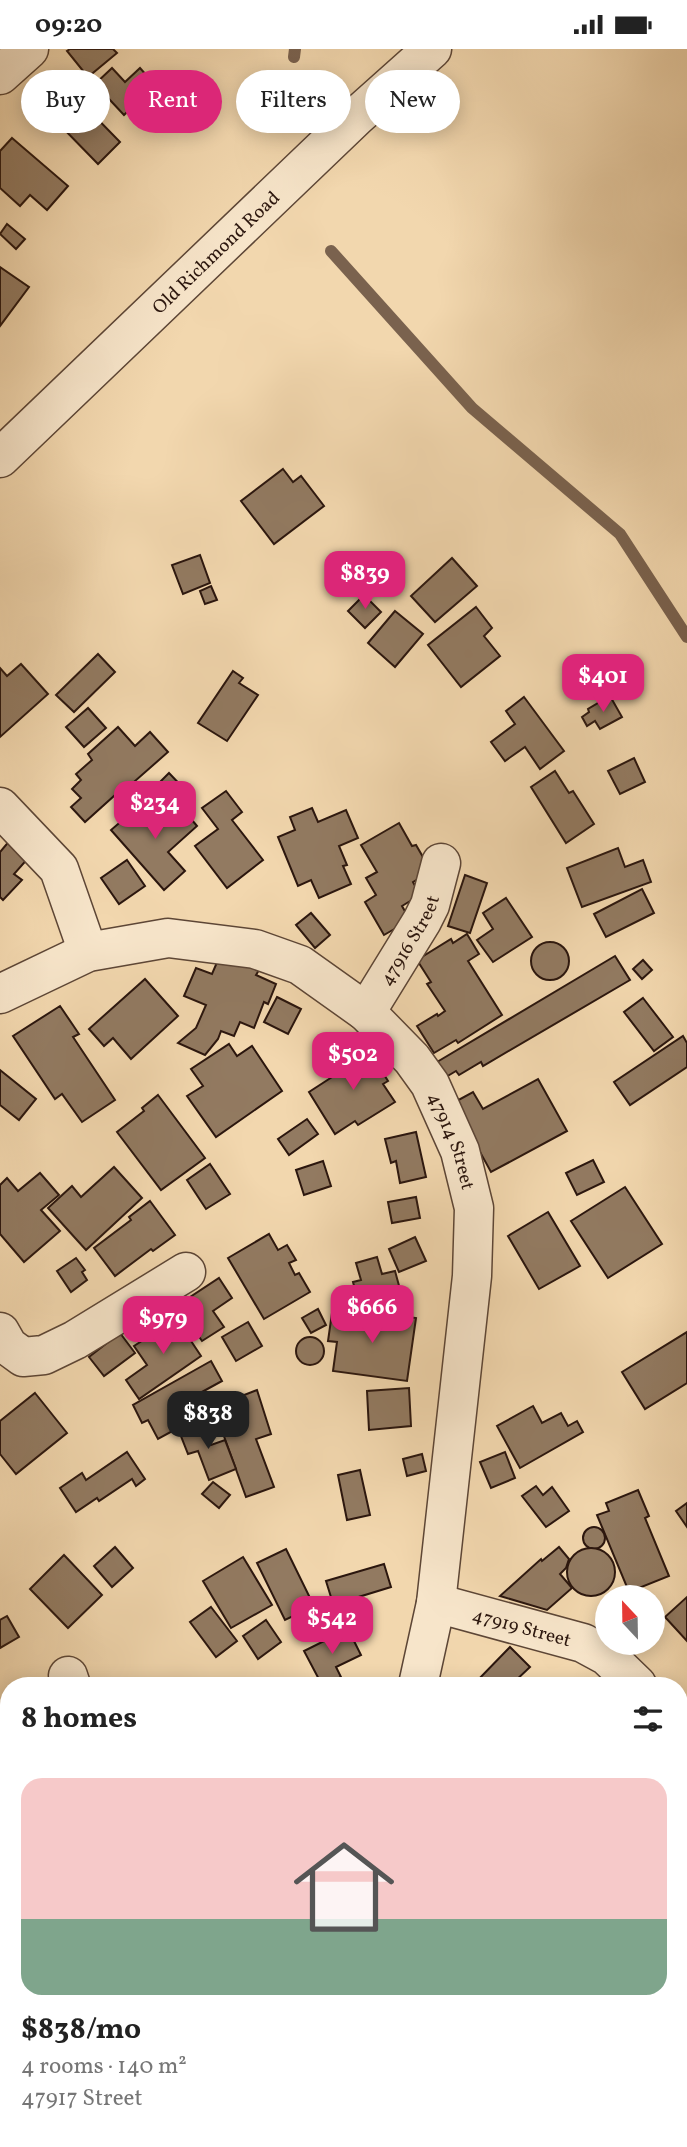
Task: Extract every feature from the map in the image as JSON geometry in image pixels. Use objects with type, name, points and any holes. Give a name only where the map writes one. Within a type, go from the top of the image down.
[{"type":"street","points":[[0,75],[29,49]]},
{"type":"street","name":"Old Richmond Road","points":[[0,458],[357,116],[432,49]]},
{"type":"street","points":[[0,807],[59,869],[88,952]]},
{"type":"street","name":"47916 Street","points":[[366,1012],[422,922],[430,905],[441,863]]},
{"type":"street","name":"47914 Street","points":[[0,994],[88,952],[168,938],[255,949],[300,965],[366,1012],[412,1059],[430,1084],[460,1151],[474,1208],[472,1276],[436,1603],[420,1677]]},
{"type":"street","points":[[0,1332],[8,1346],[23,1357],[44,1355],[75,1340],[186,1272]]},
{"type":"street","name":"47919 Street","points":[[436,1603],[583,1643],[607,1656],[629,1677]]},
{"type":"building","points":[[113,49],[117,53],[96,70],[82,70],[67,51]]},
{"type":"building","points":[[112,68],[124,81],[124,115],[110,100]]},
{"type":"building","points":[[110,132],[120,142],[98,164],[68,133]]},
{"type":"building","points":[[12,138],[68,186],[47,210],[30,195],[20,206],[0,188],[0,151]]},
{"type":"building","points":[[7,224],[25,239],[16,249],[0,234]]},
{"type":"building","points":[[0,267],[29,287],[0,326]]},
{"type":"building","points":[[283,469],[293,482],[301,476],[324,506],[274,544],[241,501]]},
{"type":"building","points":[[200,555],[210,583],[183,594],[172,565]]},
{"type":"building","points":[[452,558],[477,586],[435,622],[411,596]]},
{"type":"building","points":[[211,586],[217,600],[205,604],[200,591]]},
{"type":"building","points":[[364,595],[381,612],[365,628],[348,611]]},
{"type":"building","points":[[476,607],[492,628],[484,636],[500,656],[461,687],[428,645]]},
{"type":"building","points":[[395,611],[423,634],[395,667],[368,643]]},
{"type":"building","points":[[98,654],[115,672],[74,712],[56,695]]},
{"type":"building","points":[[21,664],[48,694],[0,737],[0,668],[7,676]]},
{"type":"building","points":[[233,671],[243,678],[239,683],[258,695],[227,741],[198,723]]},
{"type":"building","points":[[610,696],[622,717],[600,729],[595,721],[587,726],[582,717],[589,712],[588,709]]},
{"type":"building","points":[[524,697],[564,751],[540,769],[525,747],[505,761],[491,742],[515,724],[506,711]]},
{"type":"building","points":[[88,708],[106,728],[84,747],[66,727]]},
{"type":"building","points":[[118,727],[135,746],[150,732],[168,752],[85,822],[71,807],[81,798],[72,789],[81,780],[76,774],[92,760],[88,754]]},
{"type":"building","points":[[634,758],[645,782],[620,794],[608,771]]},
{"type":"building","points":[[555,771],[569,793],[573,791],[594,824],[566,843],[531,787]]},
{"type":"building","points":[[169,773],[188,793],[168,813],[149,793]]},
{"type":"building","points":[[226,791],[242,812],[232,820],[263,860],[227,888],[195,846],[218,829],[202,808]]},
{"type":"building","points":[[145,801],[164,822],[181,807],[197,826],[168,852],[185,871],[164,890],[111,830]]},
{"type":"building","points":[[312,808],[318,822],[346,810],[358,838],[339,846],[347,865],[343,866],[351,884],[319,898],[311,880],[298,886],[278,837],[295,830],[290,817]]},
{"type":"building","points":[[399,823],[431,871],[413,882],[420,895],[402,906],[410,920],[384,935],[365,902],[376,895],[366,878],[377,872],[361,845]]},
{"type":"building","points":[[11,839],[30,856],[14,874],[22,880],[3,900],[0,897],[0,852]]},
{"type":"building","points":[[618,848],[625,867],[643,860],[651,882],[582,907],[567,868]]},
{"type":"building","points":[[127,860],[145,886],[119,904],[101,878]]},
{"type":"building","points":[[465,875],[487,883],[470,933],[448,926]]},
{"type":"building","points":[[642,889],[654,913],[606,937],[594,914]]},
{"type":"building","points":[[506,898],[532,937],[493,962],[477,940],[493,929],[483,913]]},
{"type":"building","points":[[311,913],[330,935],[315,948],[296,925]]},
{"type":"building","points":[[467,934],[479,954],[468,961],[502,1015],[458,1043],[456,1040],[434,1053],[417,1026],[445,1011],[427,984],[431,982],[417,960],[451,939],[453,943]]},
{"type":"building","points":[[550,942],[564,947],[569,961],[564,975],[550,980],[536,975],[531,961],[536,947]]},
{"type":"building","points":[[221,953],[259,970],[256,975],[276,984],[268,1004],[264,1002],[254,1028],[240,1022],[234,1036],[221,1031],[205,1055],[178,1043],[196,1028],[206,1005],[184,996],[196,968],[212,974]]},
{"type":"building","points":[[615,956],[630,980],[483,1066],[481,1062],[459,1075],[456,1071],[446,1077],[437,1062]]},
{"type":"building","points":[[643,960],[652,970],[642,979],[633,969]]},
{"type":"building","points":[[145,979],[178,1016],[131,1059],[113,1038],[104,1046],[89,1029]]},
{"type":"building","points":[[277,997],[301,1009],[288,1034],[264,1022]]},
{"type":"building","points":[[643,998],[673,1037],[654,1051],[624,1012]]},
{"type":"building","points":[[60,1006],[79,1034],[73,1037],[115,1100],[82,1122],[62,1094],[55,1099],[13,1036]]},
{"type":"building","points":[[683,1036],[687,1043],[687,1067],[630,1105],[614,1082]]},
{"type":"building","points":[[229,1044],[237,1056],[252,1046],[282,1091],[216,1137],[187,1096],[203,1086],[191,1069]]},
{"type":"building","points":[[365,1045],[388,1081],[383,1084],[395,1102],[358,1125],[355,1121],[335,1134],[309,1092],[349,1066],[344,1059]]},
{"type":"building","points":[[0,1070],[36,1099],[19,1120],[0,1105]]},
{"type":"building","points":[[538,1079],[567,1131],[491,1172],[453,1103],[473,1092],[483,1109]]},
{"type":"building","points":[[158,1095],[205,1158],[161,1190],[117,1132],[144,1111],[142,1108]]},
{"type":"building","points":[[307,1119],[318,1134],[289,1155],[278,1139]]},
{"type":"building","points":[[416,1132],[426,1177],[400,1183],[396,1161],[391,1163],[385,1139]]},
{"type":"building","points":[[593,1160],[604,1182],[577,1195],[566,1173]]},
{"type":"building","points":[[323,1161],[331,1186],[304,1195],[296,1170]]},
{"type":"building","points":[[210,1164],[230,1194],[206,1209],[187,1180]]},
{"type":"building","points":[[114,1167],[142,1198],[86,1250],[48,1208],[72,1186],[81,1197]]},
{"type":"building","points":[[40,1173],[59,1195],[41,1210],[60,1231],[24,1262],[0,1234],[0,1185],[7,1178],[18,1191]]},
{"type":"building","points":[[625,1187],[662,1244],[608,1278],[571,1221]]},
{"type":"building","points":[[416,1197],[420,1218],[392,1223],[388,1202]]},
{"type":"building","points":[[150,1201],[175,1235],[115,1276],[94,1248],[131,1220],[129,1217]]},
{"type":"building","points":[[548,1212],[580,1266],[539,1289],[508,1236]]},
{"type":"building","points":[[269,1234],[278,1250],[287,1245],[296,1260],[289,1263],[295,1275],[299,1273],[310,1292],[264,1319],[228,1258]]},
{"type":"building","points":[[415,1237],[426,1261],[399,1272],[389,1249]]},
{"type":"building","points":[[377,1257],[382,1274],[395,1271],[401,1293],[359,1304],[353,1282],[361,1280],[356,1263]]},
{"type":"building","points":[[76,1258],[85,1270],[82,1272],[87,1280],[71,1292],[57,1271]]},
{"type":"building","points":[[219,1278],[232,1298],[213,1311],[224,1327],[202,1341],[178,1305]]},
{"type":"building","points":[[158,1299],[169,1316],[143,1332],[132,1315]]},
{"type":"building","points":[[333,1306],[359,1310],[357,1324],[385,1328],[388,1314],[416,1318],[407,1381],[333,1371],[337,1342],[328,1341]]},
{"type":"building","points":[[318,1309],[326,1325],[311,1333],[302,1318]]},
{"type":"building","points":[[173,1314],[201,1356],[139,1399],[126,1380],[147,1365],[134,1346],[151,1335],[148,1331]]},
{"type":"building","points":[[248,1322],[262,1346],[236,1361],[222,1337]]},
{"type":"building","points":[[687,1332],[687,1383],[645,1409],[622,1372]]},
{"type":"building","points":[[120,1333],[135,1353],[104,1376],[89,1357]]},
{"type":"building","points":[[310,1337],[320,1341],[324,1351],[320,1361],[310,1365],[300,1361],[296,1351],[300,1341]]},
{"type":"building","points":[[211,1361],[222,1381],[169,1410],[178,1428],[158,1439],[148,1420],[142,1423],[133,1405]]},
{"type":"building","points":[[409,1388],[411,1426],[369,1430],[367,1391]]},
{"type":"building","points":[[257,1390],[271,1434],[256,1439],[274,1487],[246,1497],[221,1428],[229,1426],[221,1404]]},
{"type":"building","points":[[35,1393],[67,1433],[16,1474],[0,1454],[0,1421]]},
{"type":"building","points":[[533,1406],[542,1423],[561,1413],[568,1426],[577,1421],[583,1432],[520,1468],[497,1426]]},
{"type":"building","points":[[213,1409],[221,1412],[224,1420],[221,1428],[213,1431],[205,1428],[202,1420],[205,1412]]},
{"type":"building","points":[[203,1422],[211,1445],[225,1440],[236,1469],[209,1480],[198,1451],[188,1454],[179,1431]]},
{"type":"building","points":[[127,1452],[145,1479],[136,1486],[132,1479],[99,1501],[97,1498],[76,1512],[60,1488],[82,1473],[86,1480]]},
{"type":"building","points":[[505,1452],[515,1478],[491,1488],[480,1462]]},
{"type":"building","points":[[422,1454],[426,1471],[407,1476],[403,1459]]},
{"type":"building","points":[[360,1470],[370,1515],[347,1520],[338,1475]]},
{"type":"building","points":[[213,1482],[230,1495],[219,1508],[202,1494]]},
{"type":"building","points":[[536,1486],[543,1495],[552,1487],[569,1511],[546,1527],[522,1496]]},
{"type":"building","points":[[638,1490],[649,1516],[645,1518],[669,1576],[646,1585],[626,1585],[597,1515],[609,1511],[606,1503]]},
{"type":"building","points":[[687,1503],[687,1527],[676,1511]]},
{"type":"building","points":[[590,1527],[598,1527],[605,1534],[605,1542],[598,1549],[590,1549],[583,1542],[583,1534]]},
{"type":"building","points":[[115,1547],[133,1568],[112,1587],[94,1566]]},
{"type":"building","points":[[559,1547],[569,1559],[560,1574],[572,1588],[547,1610],[500,1596],[541,1559],[542,1561]]},
{"type":"building","points":[[286,1549],[314,1606],[285,1620],[257,1563]]},
{"type":"building","points":[[582,1550],[600,1550],[608,1555],[613,1563],[613,1581],[610,1585],[595,1585],[595,1595],[582,1594],[574,1589],[569,1581],[569,1563],[574,1555]]},
{"type":"building","points":[[64,1555],[102,1595],[68,1628],[30,1589]]},
{"type":"building","points":[[243,1557],[272,1605],[231,1628],[203,1581]]},
{"type":"building","points":[[384,1564],[391,1587],[352,1599],[358,1617],[339,1623],[326,1581]]},
{"type":"building","points":[[687,1597],[687,1641],[665,1617]]},
{"type":"building","points":[[211,1607],[237,1641],[216,1657],[190,1622]]},
{"type":"building","points":[[7,1616],[19,1637],[0,1648],[0,1620]]},
{"type":"building","points":[[266,1620],[281,1642],[258,1659],[243,1636]]},
{"type":"building","points":[[348,1629],[361,1655],[336,1667],[341,1677],[318,1677],[304,1651]]},
{"type":"building","points":[[510,1647],[530,1667],[519,1677],[481,1677]]},
{"type":"waterway","points":[[294,57],[295,49]]},
{"type":"waterway","points":[[331,251],[472,408],[620,534],[687,637]]}]
